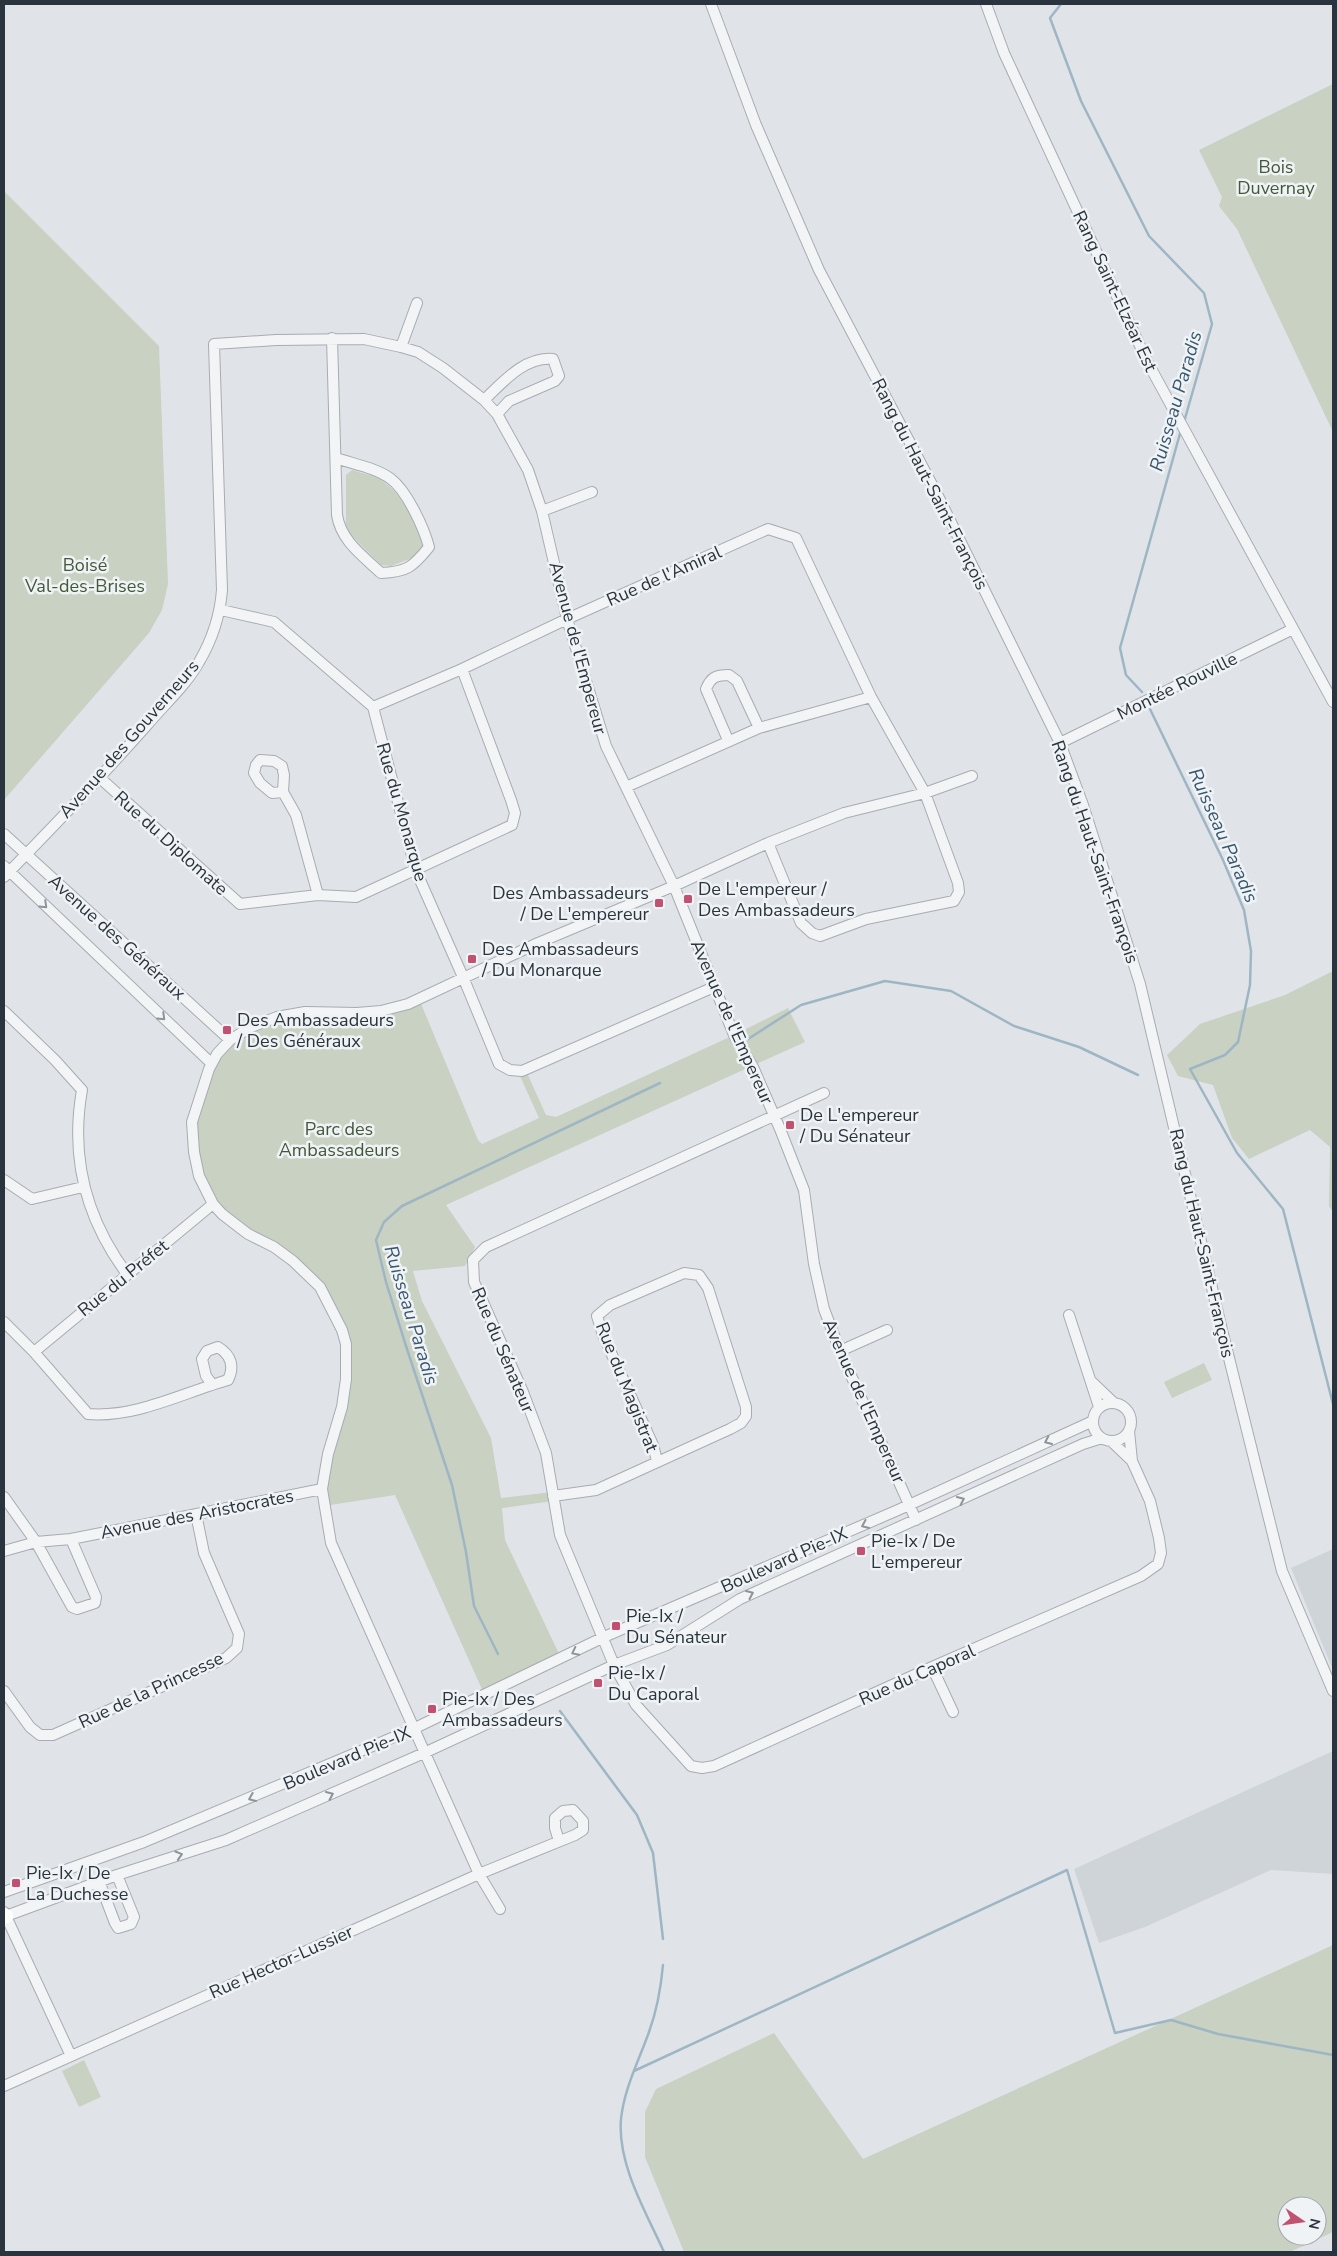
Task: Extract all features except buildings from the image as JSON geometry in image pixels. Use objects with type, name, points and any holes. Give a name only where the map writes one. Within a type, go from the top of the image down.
[{"type":"street","name":"Rang du Haut-Saint-François","points":[[711,4],[756,125],[819,270],[938,496],[1060,743],[1083,806],[1140,984],[1227,1351],[1282,1571],[1333,1691]]},
{"type":"street","name":"Rang Saint-Elzéar Est","points":[[986,4],[1004,52],[1148,363],[1333,702]]},
{"type":"street","points":[[401,347],[417,304]]},
{"type":"street","points":[[332,338],[336,515],[339,528],[355,549],[381,573],[400,572],[415,564],[429,547],[417,518],[401,489],[384,475],[336,458]]},
{"type":"street","name":"Avenue de l'Empereur","points":[[214,344],[332,338],[364,339],[401,347],[418,352],[484,400],[497,414],[528,470],[542,511],[567,619],[606,746],[674,886],[734,1035],[752,1067],[804,1190],[814,1264],[824,1309],[840,1351],[916,1520]]},
{"type":"street","name":"Avenue des Gouverneurs","points":[[5,872],[100,778],[198,664],[215,628],[220,610],[222,590],[214,344]]},
{"type":"street","points":[[484,400],[515,370],[545,358],[553,359],[559,376],[555,381],[509,401],[497,414]]},
{"type":"street","points":[[542,511],[592,492]]},
{"type":"street","name":"Rue de l'Amiral","points":[[373,707],[462,669],[567,619],[768,529],[796,538],[870,697],[926,793],[958,883],[959,892],[954,901],[866,919],[820,936],[812,933],[801,923],[768,843]]},
{"type":"street","points":[[220,610],[274,622],[373,707]]},
{"type":"street","name":"Montée Rouville","points":[[1060,743],[1294,629]]},
{"type":"street","name":"Rue du Diplomate","points":[[100,778],[240,904],[318,895],[356,896],[416,871],[512,825],[515,813],[511,800],[462,669]]},
{"type":"street","points":[[728,740],[706,689],[710,679],[718,675],[729,675],[737,681],[759,728]]},
{"type":"street","points":[[626,787],[728,740],[759,728],[870,697]]},
{"type":"street","name":"Rue du Monarque","points":[[373,707],[416,871],[463,977],[498,1064],[510,1070],[522,1071],[714,986]]},
{"type":"street","points":[[500,1909],[479,1874],[332,1543],[322,1489],[328,1454],[342,1407],[346,1379],[346,1344],[342,1330],[320,1287],[294,1261],[248,1234],[212,1204],[199,1176],[194,1152],[192,1122],[211,1063],[230,1040],[251,1027],[277,1017],[306,1012],[381,1011],[408,1004],[463,977],[674,886],[768,843],[844,813],[926,793],[972,776]]},
{"type":"street","points":[[283,792],[296,815],[318,895]]},
{"type":"street","name":"Avenue des Généraux","points":[[4,834],[230,1040]]},
{"type":"street","name":"Avenue des Généraux","points":[[5,872],[211,1063]]},
{"type":"street","points":[[4,1012],[62,1067],[82,1090],[79,1161],[83,1187],[92,1213],[111,1253],[127,1274]]},
{"type":"street","name":"Rue du Sénateur","points":[[614,1665],[604,1637],[560,1535],[546,1452],[523,1392],[474,1282],[474,1260],[486,1247],[824,1093]]},
{"type":"street","points":[[4,1180],[32,1199],[83,1187]]},
{"type":"street","name":"Rue du Préfet","points":[[34,1352],[212,1204]]},
{"type":"street","name":"Rue du Magistrat","points":[[553,1496],[596,1490],[730,1429],[746,1416],[746,1407],[708,1288],[699,1275],[684,1273],[610,1306],[597,1316],[603,1335],[652,1445],[657,1461]]},
{"type":"street","points":[[1069,1315],[1099,1408],[1093,1421],[1095,1431],[1107,1440],[1122,1439],[1129,1431],[1132,1422],[1129,1413],[1122,1405],[1113,1402],[1091,1381]]},
{"type":"street","points":[[4,1322],[34,1352],[88,1414],[103,1415],[139,1409],[212,1384]]},
{"type":"street","points":[[840,1351],[887,1330]]},
{"type":"street","points":[[1099,1408],[1113,1402]]},
{"type":"street","name":"Boulevard Pie-IX","points":[[4,1892],[144,1842],[413,1729],[604,1637],[910,1505],[1093,1421]]},
{"type":"street","name":"Rue du Caporal","points":[[614,1665],[636,1704],[691,1766],[702,1768],[714,1766],[932,1667],[1141,1576],[1158,1564],[1160,1553],[1150,1501],[1132,1461],[1129,1431]]},
{"type":"street","name":"Boulevard Pie-IX","points":[[4,1915],[99,1881],[226,1840],[424,1753],[614,1665],[667,1645],[740,1599],[1083,1444],[1107,1440]]},
{"type":"street","name":"Rue du Caporal","points":[[1107,1440],[1132,1461]]},
{"type":"street","name":"Avenue des Aristocrates","points":[[4,1551],[36,1542],[71,1539],[322,1489]]},
{"type":"street","points":[[4,1497],[36,1542],[72,1607],[77,1609],[95,1603],[96,1597],[71,1539]]},
{"type":"street","name":"Rue de la Princesse","points":[[4,1691],[30,1727],[40,1735],[53,1735],[226,1658],[237,1648],[239,1634],[204,1553],[196,1514]]},
{"type":"street","points":[[932,1667],[952,1712]]},
{"type":"street","name":"Rue Hector-Lussier","points":[[4,2086],[559,1840]]},
{"type":"street","points":[[99,1881],[115,1923],[118,1928],[124,1927],[132,1924],[134,1917],[117,1875]]},
{"type":"street","points":[[4,1915],[71,2056]]},
{"type":"shaded area","points":[[1333,1549],[1333,1670],[1291,1568]]},
{"type":"shaded area","points":[[1333,1751],[1333,1874],[1271,1870],[1145,1927],[1099,1943],[1074,1869]]},
{"type":"green space","name":"Bois Duvernay","points":[[1333,84],[1333,432],[1237,229],[1219,206],[1222,197],[1199,150]]},
{"type":"green space","name":"Boisé Val-des-Brises","points":[[4,191],[159,346],[168,584],[162,610],[149,633],[4,800]]},
{"type":"green space","points":[[352,470],[378,478],[389,486],[403,501],[414,520],[424,548],[420,555],[391,566],[381,565],[346,530],[346,475]]},
{"type":"green space","points":[[1333,971],[1333,1212],[1329,1206],[1330,1147],[1310,1130],[1249,1159],[1232,1138],[1213,1085],[1178,1076],[1167,1055],[1200,1024],[1285,995]]},
{"type":"green space","name":"Parc des Ambassadeurs","points":[[419,999],[478,1140],[482,1144],[539,1118],[520,1076],[527,1073],[546,1115],[556,1117],[788,1008],[805,1042],[446,1205],[475,1247],[465,1266],[413,1271],[422,1301],[491,1438],[501,1498],[552,1492],[553,1501],[502,1508],[505,1540],[561,1658],[485,1696],[395,1495],[324,1506],[322,1489],[342,1407],[346,1344],[320,1287],[222,1214],[199,1176],[192,1122],[200,1096],[230,1040],[277,1017],[357,1013]]},
{"type":"green space","points":[[1204,1363],[1212,1380],[1172,1398],[1164,1382]]},
{"type":"green space","points":[[1333,1945],[1333,2232],[1327,2235],[1327,2196],[1277,2196],[1277,2246],[1303,2246],[1290,2252],[684,2252],[645,2157],[645,2112],[656,2089],[774,2033],[863,2159]]},
{"type":"green space","points":[[84,2060],[101,2097],[79,2107],[62,2071]]},
{"type":"waterway","name":"Ruisseau Paradis","points":[[1061,4],[1050,18],[1081,101],[1149,236],[1204,293],[1212,324],[1184,422]]},
{"type":"waterway","name":"Ruisseau Paradis","points":[[1142,692],[1126,675],[1120,648],[1181,430]]},
{"type":"waterway","name":"Ruisseau Paradis","points":[[1149,707],[1223,860],[1244,910],[1251,951],[1250,985],[1238,1042],[1225,1055],[1190,1069],[1237,1153],[1283,1209],[1333,1404]]},
{"type":"waterway","name":"Ruisseau Paradis","points":[[748,1039],[801,1005],[885,981],[951,991],[1014,1026],[1079,1047],[1138,1075]]},
{"type":"waterway","name":"Ruisseau Paradis","points":[[498,1654],[474,1606],[466,1552],[452,1485],[386,1282],[376,1240],[384,1222],[402,1206],[660,1083]]},
{"type":"waterway","name":"Ruisseau Paradis","points":[[560,1711],[637,1815],[653,1853],[663,1939]]},
{"type":"waterway","points":[[634,2071],[1067,1870],[1115,2033],[1171,2020],[1218,2034],[1333,2055]]},
{"type":"waterway","name":"Ruisseau Paradis","points":[[663,1965],[654,2015],[625,2097],[621,2119],[621,2136],[628,2170],[634,2187],[664,2252]]},
{"type":"place","name":"De L'empereur / Des Ambassadeurs","points":[[688,899]]},
{"type":"place","name":"Des Ambassadeurs / De L'empereur","points":[[659,903]]},
{"type":"place","name":"Des Ambassadeurs / Du Monarque","points":[[472,959]]},
{"type":"place","name":"Des Ambassadeurs / Des Généraux","points":[[227,1030]]},
{"type":"place","name":"De L'empereur / Du Sénateur","points":[[790,1125]]},
{"type":"place","name":"Pie-Ix / De L'empereur","points":[[861,1551]]},
{"type":"place","name":"Pie-Ix / Du Sénateur","points":[[616,1626]]},
{"type":"place","name":"Pie-Ix / Du Caporal","points":[[598,1683]]},
{"type":"place","name":"Pie-Ix / Des Ambassadeurs","points":[[432,1709]]},
{"type":"place","name":"Pie-Ix / De La Duchesse","points":[[16,1883]]}]
